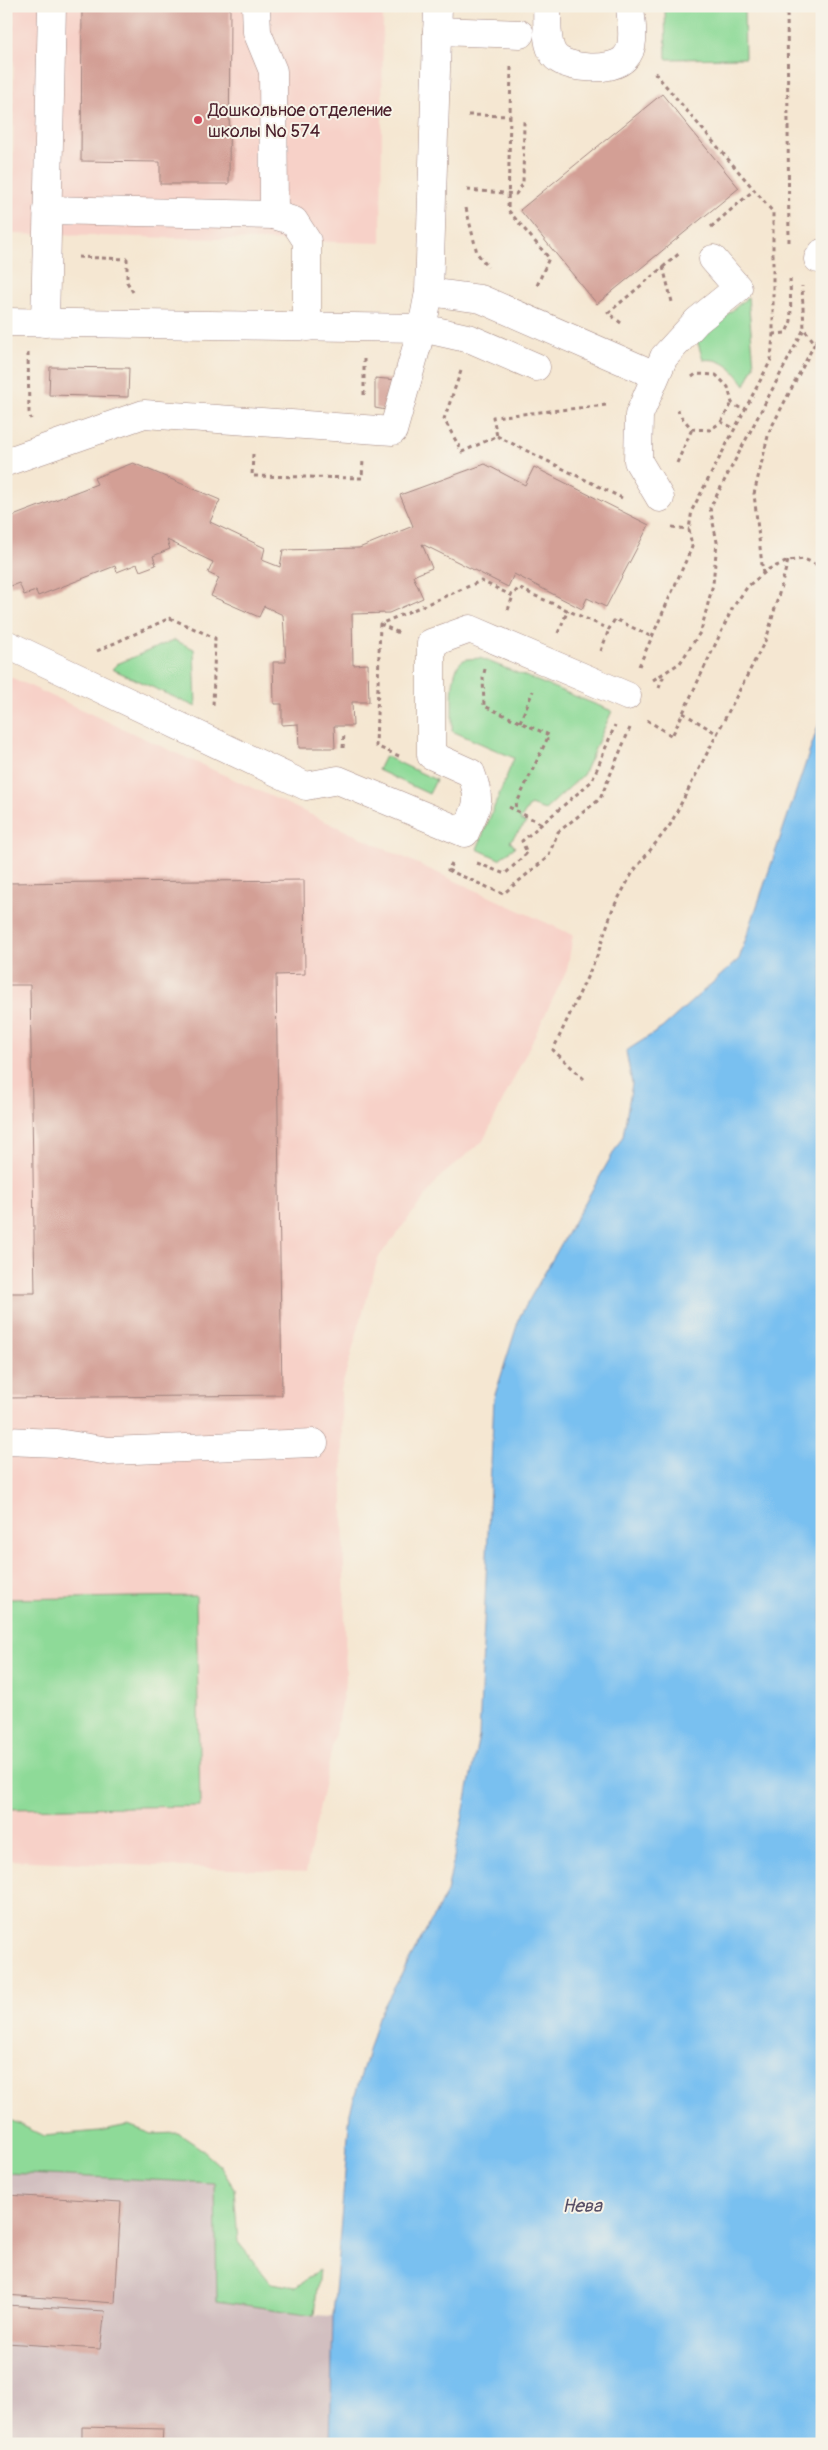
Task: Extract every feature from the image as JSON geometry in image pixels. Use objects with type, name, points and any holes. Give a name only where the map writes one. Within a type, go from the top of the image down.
[{"type":"lane","points":[[45,323],[52,6]]},
{"type":"lane","points":[[256,6],[257,32],[273,71],[274,215]]},
{"type":"lane","points":[[547,6],[548,39],[554,55],[567,65],[610,67],[625,58],[632,45],[630,6]]},
{"type":"lane","points":[[6,462],[144,414],[392,432],[422,328],[429,292],[437,19],[516,34]]},
{"type":"lane","points":[[47,210],[274,215],[294,221],[307,241],[307,327]]},
{"type":"lane","points":[[664,511],[638,461],[639,415],[664,357],[697,321],[738,288],[713,259]]},
{"type":"lane","points":[[429,292],[481,299],[655,375]]},
{"type":"lane","points":[[6,322],[422,328],[471,339],[536,368]]},
{"type":"lane","points":[[6,644],[306,786],[338,780],[465,833],[478,804],[477,789],[471,773],[431,755],[429,652],[431,643],[470,629],[495,640],[638,689]]},
{"type":"lane","points":[[6,1441],[58,1443],[109,1451],[314,1443]]},
{"type":"path","points":[[787,6],[789,247]]},
{"type":"path","points":[[516,34],[510,116],[508,210],[549,258],[536,290]]},
{"type":"path","points":[[472,861],[505,874],[527,853],[522,841],[592,781],[638,689],[652,637],[692,547],[688,529],[692,510],[771,360],[773,334],[773,212],[651,68]]},
{"type":"path","points":[[468,106],[468,125]]},
{"type":"path","points":[[468,115],[510,116]]},
{"type":"path","points":[[467,190],[516,194],[523,184],[524,121]]},
{"type":"path","points":[[466,197],[467,181]]},
{"type":"path","points":[[709,229],[754,190]]},
{"type":"path","points":[[466,204],[478,253],[493,275]]},
{"type":"path","points":[[789,238],[794,242]]},
{"type":"path","points":[[623,325],[608,313],[686,248]]},
{"type":"path","points":[[76,256],[81,259],[127,259],[127,282],[136,295]]},
{"type":"path","points":[[773,334],[786,333],[791,321],[790,266]]},
{"type":"path","points":[[663,267],[674,309]]},
{"type":"path","points":[[638,689],[664,675],[680,663],[701,631],[713,584],[717,542],[710,508],[804,329],[802,284]]},
{"type":"path","points":[[804,329],[815,343]]},
{"type":"path","points":[[763,574],[754,494],[769,432],[822,332]]},
{"type":"path","points":[[21,350],[28,350],[29,412],[41,450]]},
{"type":"path","points":[[463,364],[444,419],[462,452],[498,436]]},
{"type":"path","points":[[689,379],[696,374],[716,375],[728,387],[732,403],[743,410]]},
{"type":"path","points":[[678,407],[678,414],[692,429],[710,430],[721,422],[732,403]]},
{"type":"path","points":[[614,405],[493,417],[498,436],[624,500]]},
{"type":"path","points":[[721,422],[734,428]]},
{"type":"path","points":[[664,511],[675,528],[688,529]]},
{"type":"path","points":[[646,721],[672,736],[733,607],[748,586],[763,574],[788,561],[804,559],[822,567]]},
{"type":"path","points":[[584,1079],[553,1050],[597,956],[612,908],[633,872],[670,825],[767,637],[788,561]]},
{"type":"path","points":[[380,624],[481,581],[513,596]]},
{"type":"path","points":[[514,809],[549,735],[484,706],[483,677],[495,640],[513,596],[518,588],[609,629]]},
{"type":"path","points":[[95,652],[170,618],[215,638],[213,712]]},
{"type":"path","points":[[600,652],[609,629],[615,620],[652,637]]},
{"type":"path","points":[[380,624],[401,634]]},
{"type":"path","points":[[380,624],[376,746],[402,757]]},
{"type":"path","points":[[682,713],[716,733]]},
{"type":"path","points":[[456,854],[448,870],[503,894],[548,858],[558,832],[600,799],[630,727]]},
{"type":"path","points":[[477,789],[542,824]]},
{"type":"shaded area","name":"Дошкольное отделение школы № 574","points":[[14,6],[383,6],[381,243],[13,234]]},
{"type":"shaded area","points":[[6,675],[573,935],[567,970],[483,1141],[440,1177],[378,1258],[341,1390],[346,1681],[306,1872],[6,1860]]},
{"type":"shaded area","points":[[6,2173],[215,2183],[217,2301],[333,2316],[330,2444],[6,2444]]},
{"type":"green space","points":[[665,6],[744,6],[745,58],[666,59]]},
{"type":"green space","points":[[748,297],[754,366],[745,385],[737,374],[722,363],[703,360],[697,340]]},
{"type":"green space","points":[[174,640],[194,649],[196,707],[112,669],[117,664]]},
{"type":"green space","points":[[480,658],[612,711],[583,775],[545,810],[530,805],[520,820],[526,823],[510,841],[515,847],[499,859],[477,849],[514,758],[452,731],[453,681],[459,664],[464,660]]},
{"type":"green space","points":[[385,756],[436,780],[429,794],[378,770]]},
{"type":"green space","points":[[196,1596],[200,1806],[6,1809],[6,1599]]},
{"type":"green space","points":[[6,2118],[44,2136],[99,2131],[128,2125],[152,2134],[178,2133],[200,2148],[220,2166],[234,2188],[238,2242],[271,2283],[296,2287],[319,2270],[314,2315],[217,2301],[215,2183],[6,2173]]},
{"type":"water","name":"Нева","points":[[822,715],[822,2444],[330,2444],[333,2316],[350,2112],[378,2017],[447,1892],[479,1736],[494,1398],[520,1316],[623,1136],[632,1084],[626,1051],[662,1028],[739,959]]},
{"type":"building","points":[[82,6],[230,6],[229,184],[160,184],[160,162],[81,161]]},
{"type":"building","points":[[662,94],[739,188],[597,304],[520,210]]},
{"type":"building","points":[[50,367],[129,368],[128,397],[49,395]]},
{"type":"building","points":[[375,378],[398,380],[386,410],[375,408]]},
{"type":"building","points":[[133,463],[220,500],[210,522],[265,548],[262,560],[280,567],[283,550],[359,548],[413,526],[400,495],[485,464],[525,485],[534,467],[649,525],[606,607],[587,598],[582,609],[514,574],[508,587],[422,544],[432,568],[413,576],[423,598],[389,613],[352,614],[353,665],[368,664],[369,702],[352,702],[353,726],[334,726],[335,748],[299,748],[298,724],[282,725],[282,704],[274,704],[273,662],[286,662],[283,615],[264,606],[259,617],[211,596],[219,578],[208,573],[213,562],[167,540],[170,549],[153,556],[156,565],[140,571],[137,564],[117,572],[115,566],[38,596],[36,591],[24,595],[19,583],[11,586],[6,574],[6,529],[11,527],[8,518],[97,484],[94,478]]},
{"type":"building","points":[[304,880],[305,974],[276,975],[282,1395],[6,1398],[6,1293],[35,1293],[30,985],[6,985],[6,883]]},
{"type":"building","points":[[6,2195],[121,2202],[115,2303],[6,2295]]},
{"type":"building","points":[[6,2305],[105,2311],[100,2349],[6,2343]]},
{"type":"building","points":[[82,2427],[163,2429],[162,2444],[82,2444]]},
{"type":"place","name":"Дошкольное отделение школы № 574","points":[[198,120]]}]
